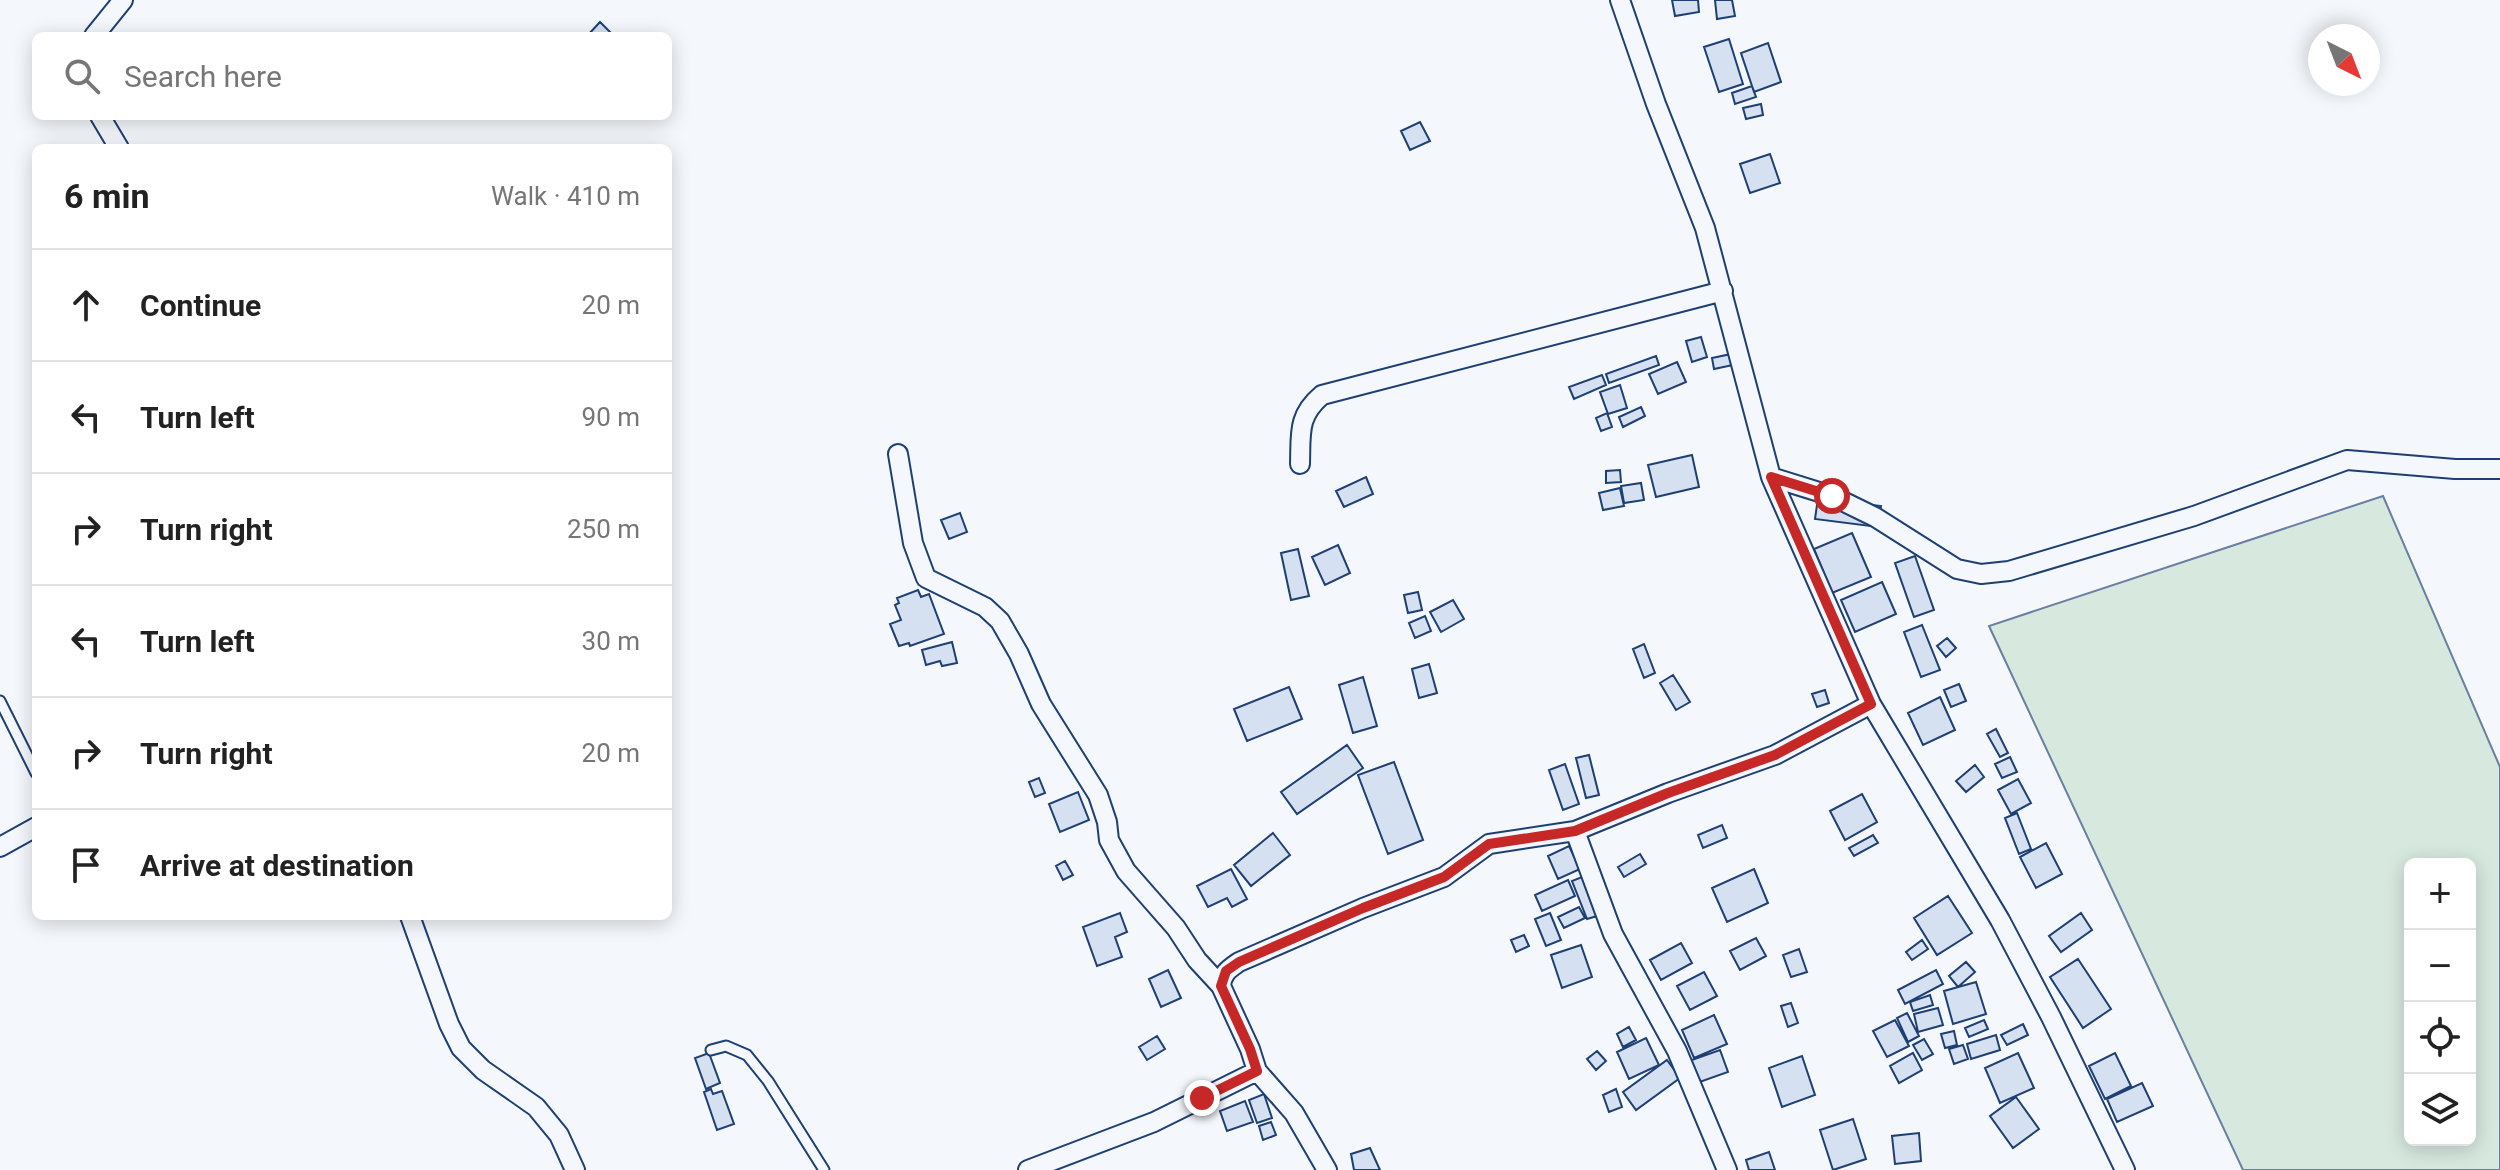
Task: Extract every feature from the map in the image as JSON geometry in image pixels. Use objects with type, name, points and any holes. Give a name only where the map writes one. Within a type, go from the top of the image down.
[{"type":"street","points":[[97,32],[123,0]]},
{"type":"street","points":[[1620,0],[1656,104],[1705,228],[1771,477],[1871,704],[2000,920],[2125,1170]]},
{"type":"street","points":[[102,120],[117,144]]},
{"type":"street","points":[[1300,464],[1301,425],[1307,407],[1322,395],[1723,291]]},
{"type":"street","points":[[898,454],[913,543],[926,578],[985,607],[1000,621],[1019,654],[1041,704],[1098,795],[1109,840],[1126,871],[1221,986],[1257,1071],[1294,1113],[1327,1170]]},
{"type":"street","points":[[1771,477],[1832,496],[1875,517],[1957,569],[1981,574],[2009,571],[2194,516],[2347,460],[2455,469],[2500,469]]},
{"type":"street","points":[[1221,986],[1226,971],[1239,962],[1444,877],[1489,844],[1575,831],[1668,793],[1775,755],[1871,704]]},
{"type":"street","points":[[0,847],[32,829]]},
{"type":"street","points":[[1575,831],[1613,934],[1677,1051],[1727,1170]]},
{"type":"street","points":[[411,920],[449,1024],[461,1048],[483,1070],[536,1107],[559,1135],[575,1170]]},
{"type":"street","points":[[1028,1170],[1154,1122],[1257,1071]]},
{"type":"lane","points":[[0,701],[32,765]]},
{"type":"lane","points":[[711,1050],[726,1046],[747,1055],[768,1081],[824,1170]]},
{"type":"shaded area","points":[[2383,496],[2500,767],[2500,1170],[2243,1170],[1989,626]]},
{"type":"building","points":[[1672,0],[1698,0],[1699,12],[1675,16]]},
{"type":"building","points":[[1715,0],[1732,0],[1735,16],[1717,19]]},
{"type":"building","points":[[600,22],[610,32],[591,32]]},
{"type":"building","points":[[1729,39],[1743,84],[1719,92],[1704,47]]},
{"type":"building","points":[[1768,43],[1781,82],[1754,92],[1741,53]]},
{"type":"building","points":[[1752,86],[1756,97],[1735,104],[1732,93]]},
{"type":"building","points":[[1761,104],[1763,115],[1746,119],[1743,108]]},
{"type":"building","points":[[1420,122],[1430,141],[1410,150],[1401,131]]},
{"type":"building","points":[[1770,154],[1780,183],[1750,193],[1740,164]]},
{"type":"building","points":[[1701,337],[1707,357],[1692,362],[1686,341]]},
{"type":"building","points":[[1731,354],[1733,365],[1714,369],[1712,358]]},
{"type":"building","points":[[1656,356],[1659,365],[1609,383],[1606,374]]},
{"type":"building","points":[[1677,362],[1686,382],[1658,394],[1649,374]]},
{"type":"building","points":[[1602,375],[1606,385],[1574,399],[1569,387]]},
{"type":"building","points":[[1620,385],[1627,408],[1608,414],[1600,392]]},
{"type":"building","points":[[1641,407],[1645,416],[1623,427],[1619,417]]},
{"type":"building","points":[[1607,413],[1612,427],[1601,431],[1596,418]]},
{"type":"building","points":[[1692,455],[1699,487],[1656,497],[1648,465]]},
{"type":"building","points":[[1620,470],[1621,482],[1606,483],[1606,471]]},
{"type":"building","points":[[1366,477],[1373,494],[1344,507],[1336,491]]},
{"type":"building","points":[[1641,483],[1644,500],[1624,503],[1621,486]]},
{"type":"building","points":[[1620,488],[1624,506],[1603,510],[1599,493]]},
{"type":"building","points":[[1818,498],[1881,506],[1878,527],[1815,519]]},
{"type":"building","points":[[960,513],[967,532],[949,539],[941,520]]},
{"type":"building","points":[[1852,533],[1871,577],[1832,593],[1814,549]]},
{"type":"building","points":[[1338,545],[1350,573],[1325,585],[1312,557]]},
{"type":"building","points":[[1298,549],[1309,596],[1291,600],[1281,553]]},
{"type":"building","points":[[1915,556],[1934,610],[1914,617],[1895,563]]},
{"type":"building","points":[[1882,582],[1896,614],[1855,632],[1841,600]]},
{"type":"building","points":[[918,590],[921,597],[929,594],[944,634],[910,646],[909,643],[899,646],[890,624],[901,620],[895,605],[899,603],[897,598]]},
{"type":"building","points":[[1418,592],[1422,610],[1408,613],[1404,595]]},
{"type":"building","points":[[1453,600],[1464,619],[1441,632],[1430,612]]},
{"type":"building","points":[[1425,616],[1431,631],[1415,638],[1409,623]]},
{"type":"building","points":[[1922,625],[1940,670],[1921,677],[1904,632]]},
{"type":"building","points":[[1947,638],[1956,648],[1946,657],[1937,646]]},
{"type":"building","points":[[952,642],[957,663],[942,666],[940,661],[926,665],[922,650]]},
{"type":"building","points":[[1644,644],[1655,673],[1644,678],[1633,649]]},
{"type":"building","points":[[1429,664],[1437,693],[1419,698],[1412,669]]},
{"type":"building","points":[[1673,675],[1690,702],[1676,710],[1660,683]]},
{"type":"building","points":[[1363,677],[1377,726],[1353,733],[1339,685]]},
{"type":"building","points":[[1959,684],[1966,701],[1951,707],[1944,690]]},
{"type":"building","points":[[1289,687],[1302,719],[1247,741],[1234,709]]},
{"type":"building","points":[[1825,690],[1829,703],[1817,707],[1812,694]]},
{"type":"building","points":[[1940,697],[1955,730],[1923,745],[1908,713]]},
{"type":"building","points":[[1996,729],[2008,753],[2000,757],[1987,734]]},
{"type":"building","points":[[1347,745],[1363,768],[1297,814],[1281,792]]},
{"type":"building","points":[[1589,755],[1599,795],[1586,798],[1576,758]]},
{"type":"building","points":[[2010,757],[2017,772],[2002,778],[1995,764]]},
{"type":"building","points":[[1394,762],[1423,840],[1388,854],[1358,775]]},
{"type":"building","points":[[1565,764],[1579,804],[1563,810],[1549,770]]},
{"type":"building","points":[[1975,765],[1984,777],[1966,792],[1956,781]]},
{"type":"building","points":[[1039,778],[1045,793],[1035,797],[1029,782]]},
{"type":"building","points":[[2018,779],[2031,803],[2011,814],[1998,790]]},
{"type":"building","points":[[1078,792],[1089,820],[1060,832],[1049,804]]},
{"type":"building","points":[[1862,794],[1877,822],[1845,840],[1830,811]]},
{"type":"building","points":[[2017,813],[2031,849],[2019,854],[2005,818]]},
{"type":"building","points":[[1722,825],[1727,838],[1703,848],[1698,835]]},
{"type":"building","points":[[1273,833],[1290,855],[1251,886],[1234,865]]},
{"type":"building","points":[[1873,835],[1878,843],[1854,856],[1849,848]]},
{"type":"building","points":[[2046,843],[2062,874],[2036,888],[2020,857]]},
{"type":"building","points":[[1569,846],[1580,869],[1558,879],[1548,856]]},
{"type":"building","points":[[1640,854],[1646,864],[1624,877],[1618,867]]},
{"type":"building","points":[[1065,861],[1073,875],[1063,880],[1056,866]]},
{"type":"building","points":[[1231,869],[1247,899],[1232,907],[1227,898],[1208,907],[1197,886]]},
{"type":"building","points":[[1754,869],[1768,903],[1727,922],[1712,888]]},
{"type":"building","points":[[1582,877],[1597,916],[1587,919],[1572,881]]},
{"type":"building","points":[[1568,880],[1575,896],[1542,911],[1535,895]]},
{"type":"building","points":[[1948,896],[1972,933],[1937,955],[1914,918]]},
{"type":"building","points":[[1579,907],[1585,918],[1564,928],[1558,917]]},
{"type":"building","points":[[1120,913],[1127,932],[1115,937],[1122,957],[1097,966],[1083,927]]},
{"type":"building","points":[[1550,913],[1561,940],[1546,946],[1535,919]]},
{"type":"building","points":[[2081,913],[2092,930],[2061,952],[2049,936]]},
{"type":"building","points":[[1524,935],[1529,946],[1516,952],[1511,940]]},
{"type":"building","points":[[1756,938],[1766,956],[1740,970],[1730,951]]},
{"type":"building","points":[[1922,940],[1928,949],[1912,960],[1906,952]]},
{"type":"building","points":[[1681,943],[1692,963],[1661,980],[1650,960]]},
{"type":"building","points":[[1581,945],[1592,977],[1562,988],[1551,955]]},
{"type":"building","points":[[1799,949],[1807,972],[1791,977],[1783,955]]},
{"type":"building","points":[[2078,959],[2111,1009],[2083,1028],[2050,977]]},
{"type":"building","points":[[1966,962],[1975,972],[1958,987],[1949,976]]},
{"type":"building","points":[[1168,970],[1181,998],[1161,1007],[1149,979]]},
{"type":"building","points":[[1936,970],[1943,984],[1905,1004],[1898,990]]},
{"type":"building","points":[[1704,972],[1717,996],[1690,1010],[1677,986]]},
{"type":"building","points":[[1976,982],[1986,1014],[1953,1024],[1944,991]]},
{"type":"building","points":[[1930,995],[1933,1005],[1913,1011],[1910,1002]]},
{"type":"building","points":[[1791,1003],[1798,1023],[1788,1027],[1781,1006]]},
{"type":"building","points":[[1938,1008],[1943,1025],[1918,1032],[1914,1014]]},
{"type":"building","points":[[1907,1013],[1919,1036],[1908,1042],[1897,1018]]},
{"type":"building","points":[[1714,1015],[1727,1044],[1694,1058],[1682,1030]]},
{"type":"building","points":[[1895,1020],[1909,1046],[1887,1057],[1873,1031]]},
{"type":"building","points":[[1984,1020],[1988,1029],[1969,1037],[1965,1028]]},
{"type":"building","points":[[2023,1024],[2028,1035],[2007,1045],[2001,1035]]},
{"type":"building","points":[[1629,1027],[1636,1040],[1623,1047],[1617,1034]]},
{"type":"building","points":[[1954,1031],[1957,1045],[1945,1048],[1941,1034]]},
{"type":"building","points":[[1996,1035],[2000,1050],[1971,1059],[1967,1044]]},
{"type":"building","points":[[1157,1036],[1165,1049],[1147,1060],[1139,1047]]},
{"type":"building","points":[[1646,1038],[1659,1065],[1629,1079],[1617,1052]]},
{"type":"building","points":[[1924,1039],[1933,1054],[1922,1060],[1913,1045]]},
{"type":"building","points":[[1963,1045],[1968,1059],[1954,1064],[1949,1049]]},
{"type":"building","points":[[1720,1050],[1728,1072],[1694,1084],[1686,1062]]},
{"type":"building","points":[[1597,1051],[1606,1061],[1596,1070],[1587,1059]]},
{"type":"building","points":[[709,1053],[720,1083],[706,1089],[695,1058]]},
{"type":"building","points":[[1913,1053],[1922,1070],[1899,1083],[1890,1066]]},
{"type":"building","points":[[2018,1053],[2034,1088],[2000,1103],[1985,1068]]},
{"type":"building","points":[[2115,1053],[2131,1086],[2105,1099],[2089,1066]]},
{"type":"building","points":[[1802,1056],[1815,1095],[1782,1107],[1769,1068]]},
{"type":"building","points":[[1667,1060],[1680,1078],[1636,1110],[1623,1092]]},
{"type":"building","points":[[2142,1083],[2153,1106],[2117,1122],[2107,1099]]},
{"type":"building","points":[[711,1089],[713,1094],[722,1091],[734,1124],[717,1130],[704,1092]]},
{"type":"building","points":[[1616,1089],[1622,1107],[1609,1112],[1603,1095]]},
{"type":"building","points":[[1264,1094],[1272,1118],[1257,1123],[1249,1100]]},
{"type":"building","points":[[2016,1097],[2039,1129],[2013,1148],[1990,1116]]},
{"type":"building","points":[[1245,1101],[1253,1122],[1227,1131],[1220,1111]]},
{"type":"building","points":[[1853,1119],[1866,1159],[1833,1170],[1820,1130]]},
{"type":"building","points":[[1271,1122],[1276,1135],[1263,1140],[1259,1126]]},
{"type":"building","points":[[1919,1133],[1921,1161],[1895,1164],[1892,1136]]},
{"type":"building","points":[[1370,1148],[1380,1170],[1354,1170],[1351,1154]]},
{"type":"building","points":[[1769,1152],[1775,1170],[1749,1170],[1746,1160]]},
{"type":"route","points":[[1202,1098],[1257,1071],[1221,986],[1226,971],[1239,962],[1444,877],[1489,844],[1575,831],[1668,793],[1775,755],[1871,704],[1771,477],[1832,496]]}]
